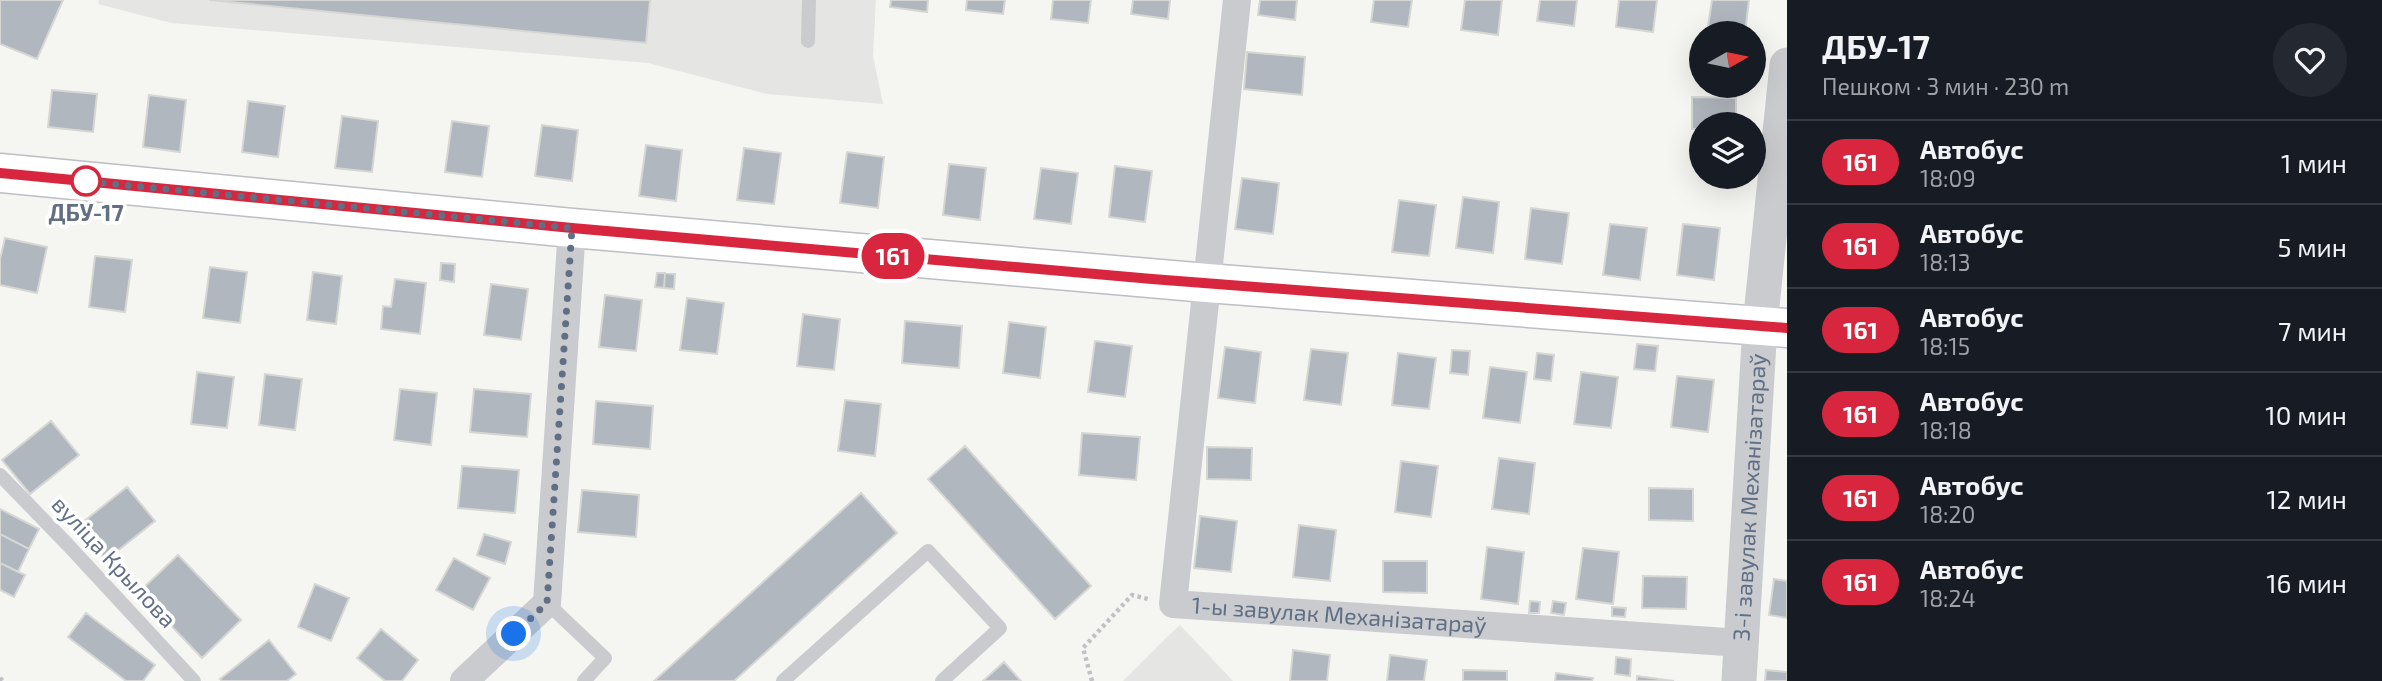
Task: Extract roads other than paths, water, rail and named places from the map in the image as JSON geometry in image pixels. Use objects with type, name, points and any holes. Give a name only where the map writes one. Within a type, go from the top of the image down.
[{"type":"main road","points":[[0,173],[572,228],[1208,283],[1773,326]]},
{"type":"street","points":[[1208,283],[1237,0]]},
{"type":"street","name":"3-і завулак Механізатараў","points":[[1739,681],[1773,326],[1787,65]]},
{"type":"street","points":[[464,681],[547,603],[572,228]]},
{"type":"street","name":"1-ы завулак Механізатараў","points":[[1208,283],[1173,604],[1741,643]]},
{"type":"lane","points":[[808,41],[809,0]]},
{"type":"lane","name":"вуліца Крылова","points":[[0,475],[194,681]]},
{"type":"lane","points":[[783,681],[928,551],[1000,628],[942,681]]},
{"type":"lane","points":[[547,603],[605,659],[584,681]]},
{"type":"place","name":"ДБУ-17","points":[[86,181]]}]
